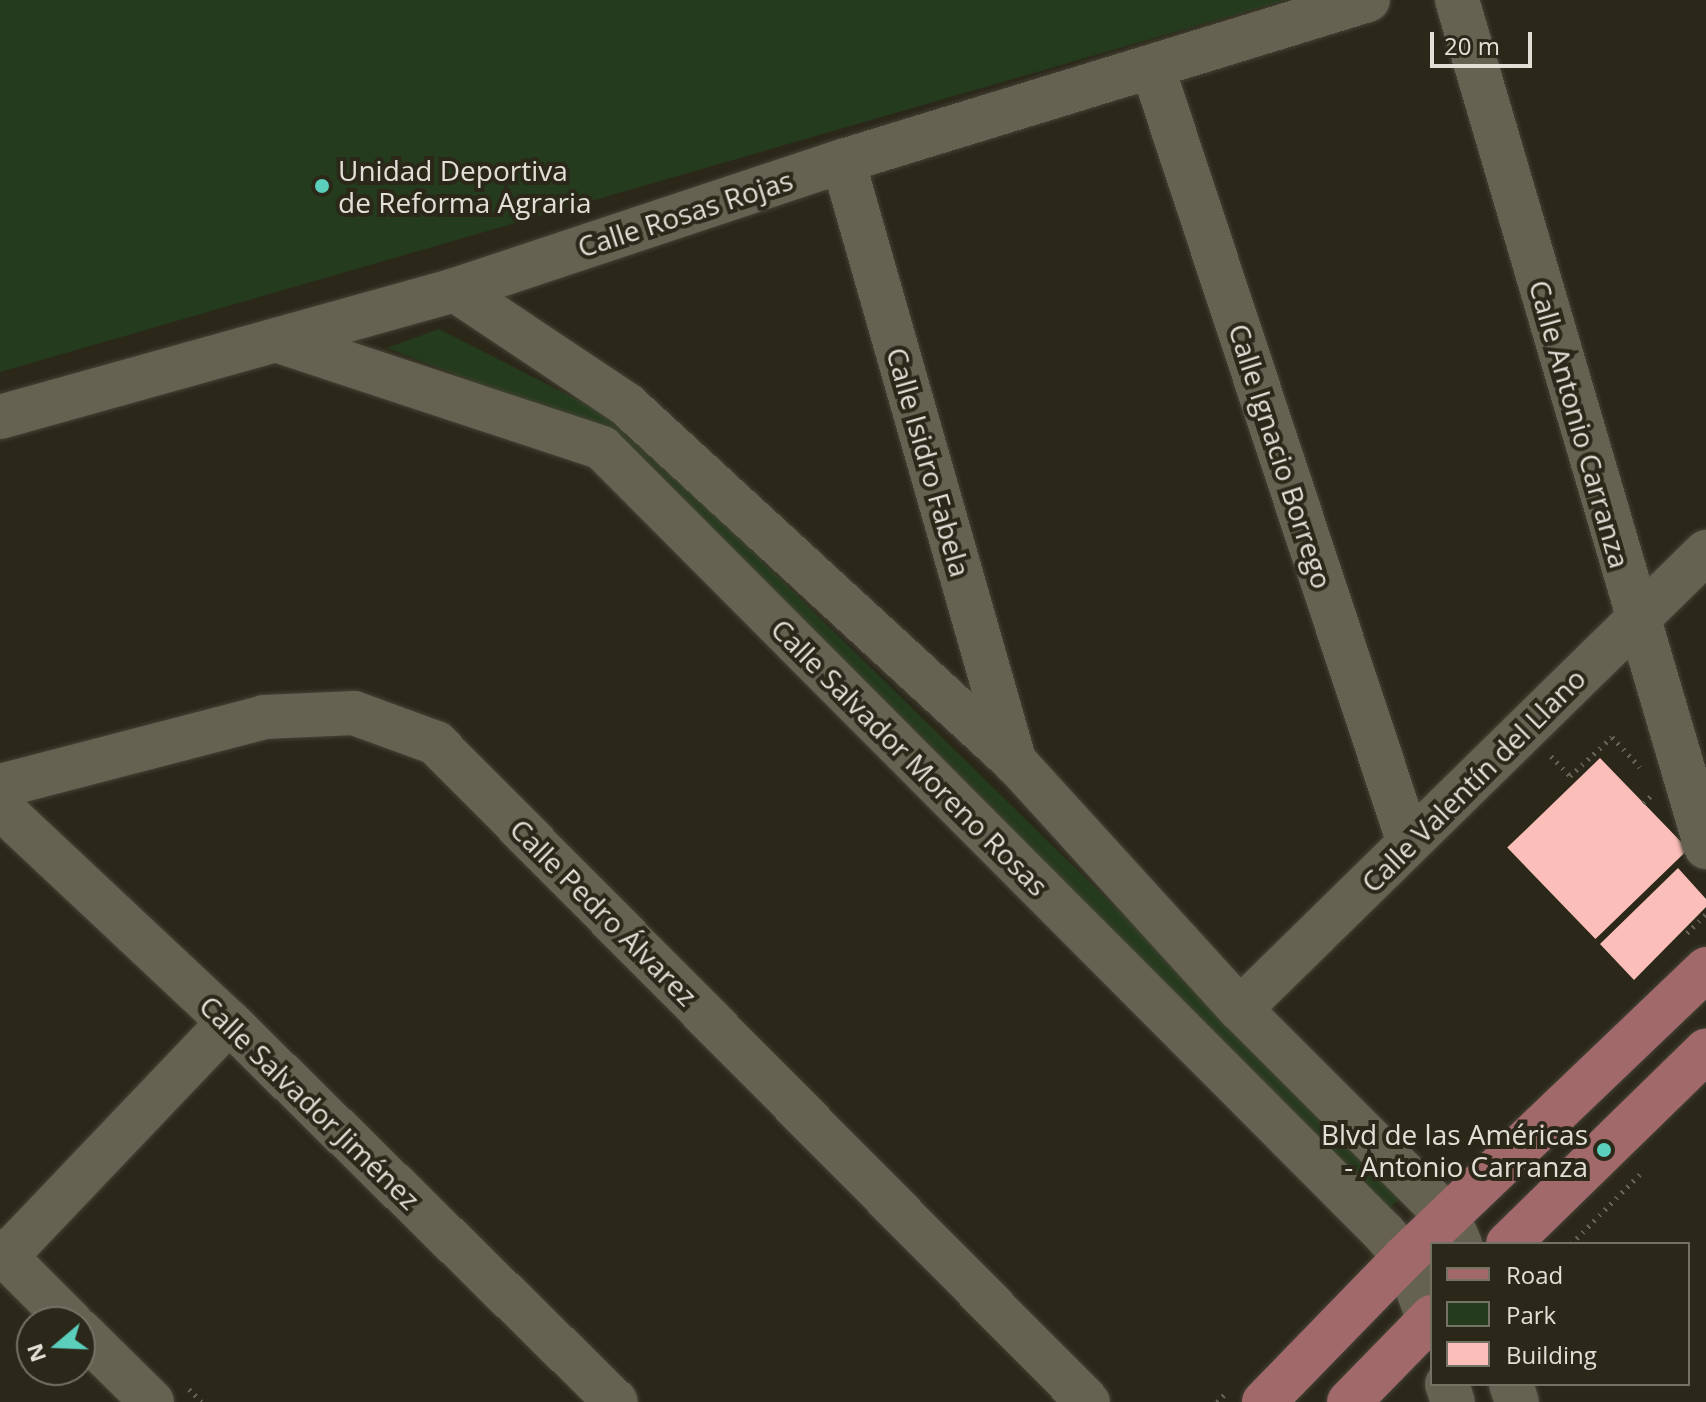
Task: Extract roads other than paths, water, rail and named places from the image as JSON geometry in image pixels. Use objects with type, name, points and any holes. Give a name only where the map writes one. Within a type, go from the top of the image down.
[{"type":"main road","points":[[1432,1242],[1454,1230],[1706,969]]},
{"type":"main road","points":[[1510,1242],[1706,1051]]},
{"type":"main road","points":[[1264,1402],[1405,1257],[1430,1243]]},
{"type":"main road","points":[[1349,1402],[1430,1322]]},
{"type":"street","name":"Calle Rosas Rojas","points":[[0,417],[455,290],[843,161],[1153,69],[1368,0]]},
{"type":"street","name":"Calle Antonio Carranza","points":[[1457,0],[1706,847]]},
{"type":"street","name":"Calle Ignacio Borrego","points":[[1153,69],[1409,843]]},
{"type":"street","name":"Calle Isidro Fabela","points":[[843,161],[1016,763]]},
{"type":"street","points":[[455,290],[626,404],[1016,763],[1240,1009],[1454,1230]]},
{"type":"street","name":"Calle Salvador Moreno Rosas","points":[[276,340],[602,448],[1405,1257],[1430,1319]]},
{"type":"street","name":"Calle Valentín del Llano","points":[[1240,1009],[1636,617],[1706,552]]},
{"type":"street","name":"Calle Pedro Álvarez","points":[[0,786],[264,717],[354,713],[436,743],[1088,1402]]},
{"type":"street","name":"Calle Salvador Jiménez","points":[[0,807],[229,1022],[616,1402]]},
{"type":"street","points":[[55,1306],[3,1254],[229,1022]]},
{"type":"street","points":[[96,1347],[152,1402]]},
{"type":"place","name":"Unidad Deportiva de Reforma Agraria","points":[[322,186]]},
{"type":"place","name":"Blvd de las Américas - Antonio Carranza","points":[[1604,1150]]}]
